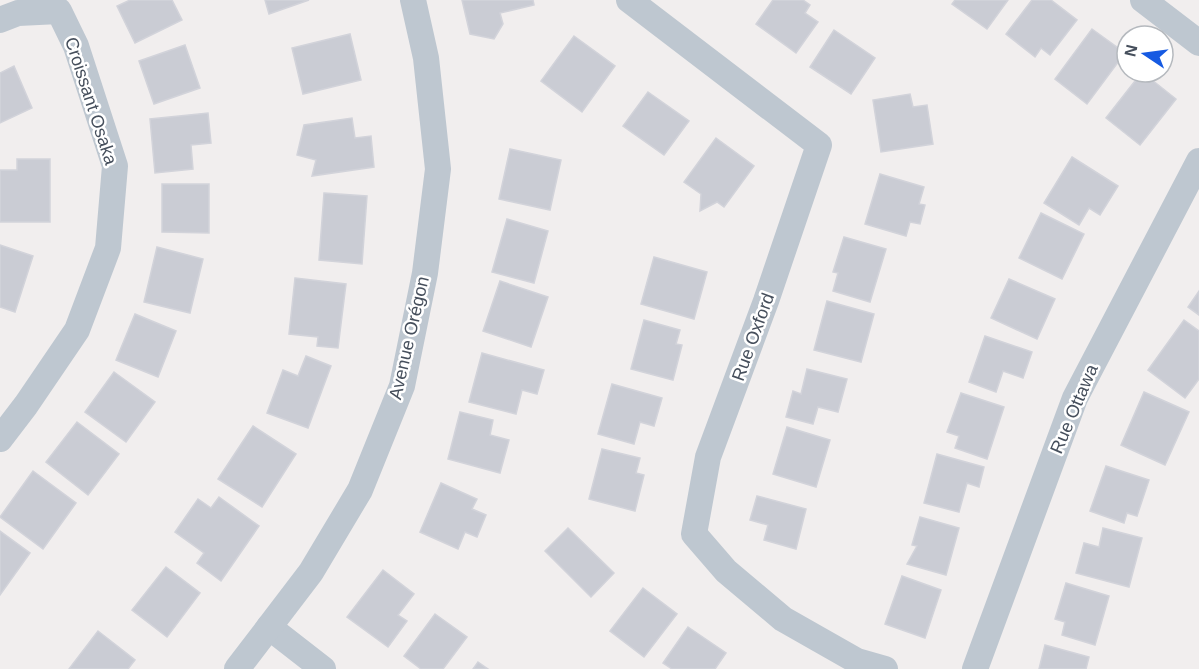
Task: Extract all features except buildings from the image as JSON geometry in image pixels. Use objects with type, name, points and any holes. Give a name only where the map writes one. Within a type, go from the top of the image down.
[{"type":"street","name":"Avenue Orégon","points":[[237,669],[311,572],[360,490],[402,386],[425,273],[438,169],[426,58],[413,0]]},
{"type":"street","name":"Rue Oxford","points":[[629,0],[819,145],[766,301],[708,457],[694,534],[726,571],[783,619],[857,661],[885,669]]},
{"type":"street","points":[[1143,0],[1199,43]]},
{"type":"street","name":"Croissant Osaka","points":[[0,20],[18,13],[59,11],[76,46],[115,166],[108,248],[77,330],[0,439]]},
{"type":"street","name":"Rue Ottawa","points":[[975,669],[1075,398],[1199,161]]},
{"type":"street","points":[[269,627],[323,669]]}]
